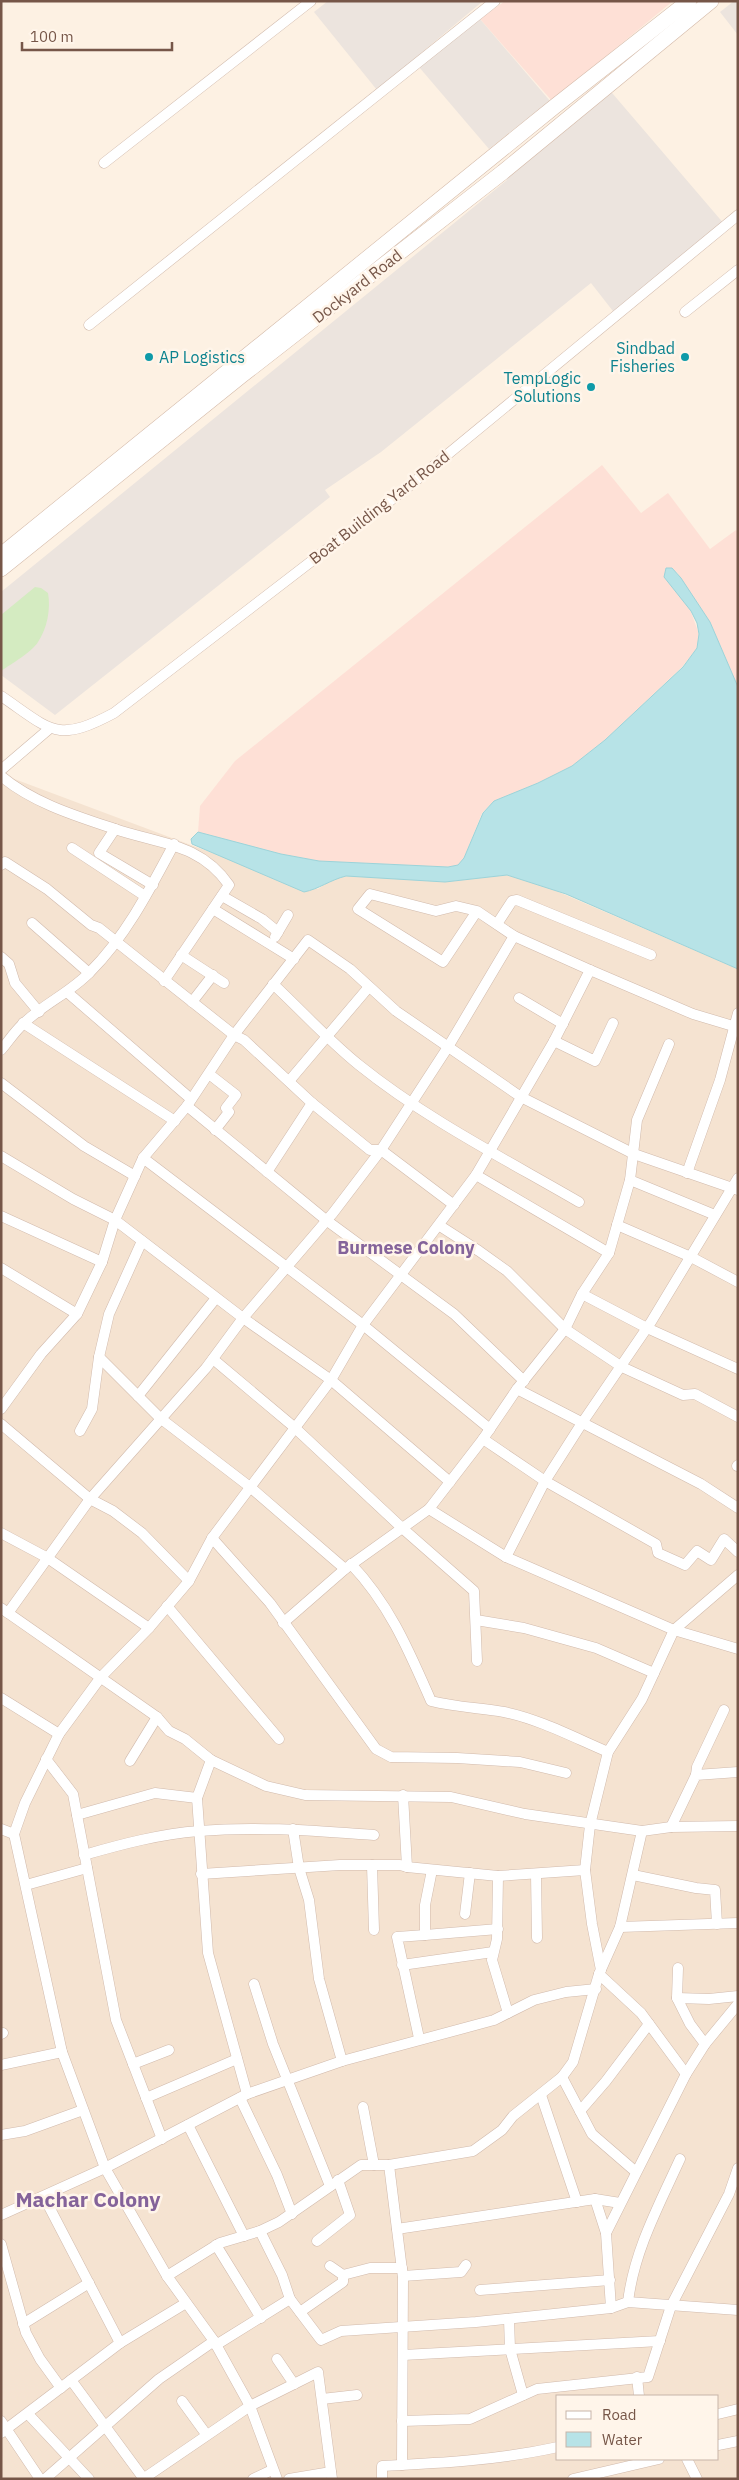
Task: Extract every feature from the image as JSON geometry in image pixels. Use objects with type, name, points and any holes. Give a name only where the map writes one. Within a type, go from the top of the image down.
[{"type":"street","points":[[104,163],[311,1]]},
{"type":"street","points":[[89,325],[495,1]]},
{"type":"street","name":"Dockyard Road","points":[[1,569],[554,107],[689,1]]},
{"type":"street","name":"Dockyard Road","points":[[1,555],[237,372],[502,172],[711,1]]},
{"type":"street","name":"Boat Building Yard Road","points":[[49,729],[66,731],[87,727],[114,713],[408,487],[738,215]]},
{"type":"street","points":[[686,312],[738,270]]},
{"type":"street","points":[[1,696],[49,729],[1,770]]},
{"type":"street","points":[[1,776],[32,798],[116,829],[174,844],[206,860],[220,872],[229,885],[164,981]]},
{"type":"street","points":[[116,829],[99,853],[152,885]]},
{"type":"street","points":[[1,1050],[23,1024],[90,973],[115,943],[146,896],[174,844]]},
{"type":"street","points":[[72,848],[146,896]]},
{"type":"street","points":[[1,865],[5,862],[47,889],[234,1035],[244,1040],[290,1080],[312,1103],[370,1150],[381,1150],[454,1205]]},
{"type":"street","points":[[477,911],[443,962],[358,909],[370,894],[436,911],[456,906],[477,911],[514,936],[693,1014],[733,1026]]},
{"type":"street","points":[[222,896],[262,919],[278,932]]},
{"type":"street","points":[[497,924],[512,901],[517,900],[652,955]]},
{"type":"street","points":[[213,909],[294,959]]},
{"type":"street","points":[[269,944],[288,915]]},
{"type":"street","points":[[32,923],[90,973]]},
{"type":"street","points":[[514,936],[448,1047],[381,1150],[326,1220],[243,1318],[213,1359],[90,1499],[5,1611],[157,1717],[170,1731],[185,1739],[211,1760],[266,1786],[305,1795],[451,1797],[525,1814],[590,1825],[642,1831],[671,1827],[738,1826]]},
{"type":"street","points":[[1,1409],[42,1354],[77,1314],[102,1262],[115,1220],[143,1158],[175,1121],[234,1035],[308,940],[350,969],[368,988],[396,1011],[522,1097],[634,1154],[686,1174],[736,1185],[715,1214],[691,1257],[622,1367],[582,1423],[545,1481],[506,1557]]},
{"type":"street","points":[[181,955],[224,982]]},
{"type":"street","points":[[1,957],[9,964],[15,983],[39,1012]]},
{"type":"street","points":[[253,2479],[274,2474],[250,2406],[215,2343],[167,2276],[105,2168],[83,2110],[62,2052],[14,1834],[24,1803],[59,1734],[101,1677],[149,1628],[189,1581],[212,1538],[330,1380],[363,1325],[440,1226],[492,1152],[554,1041],[590,970]]},
{"type":"street","points":[[192,1002],[213,976]]},
{"type":"street","points":[[273,984],[359,1065],[412,1102],[492,1152],[579,1202]]},
{"type":"street","points":[[290,1080],[368,988]]},
{"type":"street","points":[[67,992],[189,1102],[215,1130],[326,1220],[454,1314],[524,1381]]},
{"type":"street","points":[[519,998],[563,1024]]},
{"type":"street","points":[[686,1174],[720,1080],[738,1013]]},
{"type":"street","points":[[554,1041],[594,1062],[613,1023]]},
{"type":"street","points":[[23,1024],[175,1121]]},
{"type":"street","points":[[283,1622],[348,1566],[429,1509],[483,1439],[517,1389],[565,1329],[582,1294],[609,1252],[630,1180],[638,1120],[669,1044]]},
{"type":"street","points":[[209,1074],[236,1094],[226,1108],[229,1112],[215,1130]]},
{"type":"street","points":[[1,1082],[84,1146],[135,1176]]},
{"type":"street","points":[[267,1172],[312,1103]]},
{"type":"street","points":[[1,1156],[73,1199],[115,1220],[216,1298],[330,1380],[450,1482]]},
{"type":"street","points":[[143,1158],[363,1325],[490,1429]]},
{"type":"street","points":[[476,1175],[609,1252]]},
{"type":"street","points":[[630,1180],[715,1214]]},
{"type":"street","points":[[1,1216],[102,1262]]},
{"type":"street","points":[[617,1225],[691,1257],[738,1282]]},
{"type":"street","points":[[440,1226],[480,1251],[507,1271],[565,1329],[622,1367],[683,1395],[695,1394],[738,1417]]},
{"type":"street","points":[[80,1431],[92,1409],[99,1357],[109,1314],[142,1242]]},
{"type":"street","points":[[1,1268],[77,1314]]},
{"type":"street","points":[[582,1294],[647,1328],[738,1369]]},
{"type":"street","points":[[138,1396],[216,1298]]},
{"type":"street","points":[[99,1357],[160,1418],[368,1581],[399,1629],[431,1701],[456,1707],[505,1712],[544,1725],[608,1752]]},
{"type":"street","points":[[213,1359],[294,1426],[401,1527],[474,1591],[477,1661]]},
{"type":"street","points":[[517,1389],[701,1484],[738,1508]]},
{"type":"street","points":[[1,1424],[90,1499],[112,1511],[142,1533],[189,1581]]},
{"type":"street","points":[[483,1439],[545,1481],[656,1544],[658,1553],[685,1565],[697,1551],[711,1560],[724,1539],[738,1552]]},
{"type":"street","points":[[429,1509],[506,1557],[674,1630],[738,1650]]},
{"type":"street","points":[[1,1533],[46,1557],[149,1628]]},
{"type":"street","points":[[212,1538],[270,1603],[376,1749],[391,1758],[457,1758],[520,1762],[566,1773]]},
{"type":"street","points":[[686,2074],[641,2013],[600,1972],[585,1870],[590,1825],[608,1752],[642,1699],[674,1630],[738,1574]]},
{"type":"street","points":[[166,1606],[279,1739]]},
{"type":"street","points":[[476,1620],[524,1628],[596,1648],[654,1672]]},
{"type":"street","points":[[1,1698],[59,1734]]},
{"type":"street","points":[[671,1827],[696,1776],[697,1767],[724,1710]]},
{"type":"street","points":[[130,1761],[157,1717]]},
{"type":"street","points":[[46,1759],[73,1794],[116,2020],[162,2139]]},
{"type":"street","points":[[211,1760],[196,1798],[208,1952],[237,2059],[243,2096],[292,2214]]},
{"type":"street","points":[[696,1776],[738,1772]]},
{"type":"street","points":[[77,1815],[155,1793],[196,1798]]},
{"type":"street","points":[[403,1795],[407,1867]]},
{"type":"street","points":[[1,1829],[14,1834]]},
{"type":"street","points":[[84,1855],[130,1841],[199,1831],[293,1829],[374,1835]]},
{"type":"street","points":[[293,1829],[299,1868],[309,1900],[320,1979],[342,2061]]},
{"type":"street","points":[[167,2276],[216,2245],[260,2231],[292,2214],[361,2165],[389,2165],[473,2150],[502,2130],[513,2116],[562,2077],[573,2062],[600,1972],[620,1927],[642,1831]]},
{"type":"street","points":[[201,1874],[340,1865],[400,1864],[407,1867],[498,1876],[585,1870]]},
{"type":"street","points":[[372,1865],[374,1930]]},
{"type":"street","points":[[26,1885],[87,1868]]},
{"type":"street","points":[[425,1935],[425,1905],[428,1902],[432,1870]]},
{"type":"street","points":[[466,1914],[470,1873]]},
{"type":"street","points":[[536,1874],[537,1938]]},
{"type":"street","points":[[633,1875],[715,1890],[717,1924]]},
{"type":"street","points":[[498,1876],[498,1929],[493,1952],[493,1968],[508,2013]]},
{"type":"street","points":[[620,1927],[738,1924]]},
{"type":"street","points":[[419,2038],[397,1937],[498,1929]]},
{"type":"street","points":[[402,1965],[493,1952]]},
{"type":"street","points":[[678,1968],[677,1998],[690,2024],[705,2044]]},
{"type":"street","points":[[254,1984],[273,2044],[350,2215],[317,2241]]},
{"type":"street","points":[[1,2215],[105,2168],[243,2096],[342,2061],[419,2038],[461,2030],[542,1998],[566,1992],[596,1989]]},
{"type":"street","points":[[677,1998],[709,1999],[738,1996]]},
{"type":"street","points":[[606,2233],[686,2074],[705,2044],[738,2004]]},
{"type":"street","points":[[580,2110],[606,2081],[650,2024]]},
{"type":"street","points":[[133,2064],[169,2050]]},
{"type":"street","points":[[1,2064],[62,2052]]},
{"type":"street","points":[[146,2098],[237,2059]]},
{"type":"street","points":[[562,2077],[592,2134],[636,2172]]},
{"type":"street","points":[[541,2095],[577,2202]]},
{"type":"street","points":[[363,2107],[374,2165]]},
{"type":"street","points":[[1,2135],[25,2131],[83,2110]]},
{"type":"street","points":[[188,2125],[244,2236]]},
{"type":"street","points":[[628,2302],[630,2285],[649,2226],[680,2159]]},
{"type":"street","points":[[389,2165],[403,2272],[402,2465]]},
{"type":"street","points":[[402,2421],[470,2419],[537,2389],[648,2377],[671,2306],[729,2194],[738,2168]]},
{"type":"street","points":[[44,2197],[120,2343]]},
{"type":"street","points":[[397,2229],[595,2199],[620,2203]]},
{"type":"street","points":[[595,2199],[606,2233],[611,2308]]},
{"type":"street","points":[[260,2231],[282,2275],[290,2299],[321,2340],[341,2331],[509,2319],[611,2308],[628,2302],[738,2310]]},
{"type":"street","points":[[1,2244],[23,2324],[40,2359],[61,2388]]},
{"type":"street","points":[[216,2245],[260,2318]]},
{"type":"street","points":[[330,2266],[343,2275],[370,2268],[403,2272],[461,2272],[466,2265]]},
{"type":"street","points":[[300,2312],[343,2282],[343,2275]]},
{"type":"street","points":[[480,2290],[610,2280]]},
{"type":"street","points":[[23,2324],[89,2283]]},
{"type":"street","points":[[45,2479],[159,2379],[215,2343],[290,2299]]},
{"type":"street","points":[[40,2479],[3,2428],[28,2414],[120,2343],[186,2303]]},
{"type":"street","points":[[509,2319],[510,2349],[523,2395]]},
{"type":"street","points":[[403,2355],[660,2341]]},
{"type":"street","points":[[278,2359],[294,2384]]},
{"type":"street","points":[[71,2380],[144,2479],[206,2434],[250,2406],[318,2372],[332,2475],[290,2479]]},
{"type":"street","points":[[637,2377],[639,2395]]},
{"type":"street","points":[[322,2399],[357,2395]]},
{"type":"street","points":[[182,2402],[206,2434]]},
{"type":"street","points":[[719,2414],[738,2409]]},
{"type":"street","points":[[28,2414],[89,2479]]},
{"type":"street","points":[[719,2445],[738,2441]]},
{"type":"street","points":[[382,2479],[382,2466],[460,2462],[519,2455],[556,2447]]},
{"type":"street","points":[[573,2479],[598,2476],[655,2460]]},
{"type":"street","points":[[688,2460],[697,2479]]},
{"type":"shaded area","points":[[328,1],[483,1],[377,90],[314,12]]},
{"type":"shaded area","points":[[505,1],[673,1],[552,101],[480,19]]},
{"type":"shaded area","points":[[734,1],[738,1],[738,35],[720,12]]},
{"type":"shaded area","points":[[480,19],[550,101],[489,149],[419,67]]},
{"type":"shaded area","points":[[607,87],[725,225],[616,315],[591,283],[381,452],[325,490],[330,497],[55,715],[1,675],[1,592],[507,180],[503,172]]},
{"type":"shaded area","points":[[602,465],[641,513],[668,493],[710,549],[736,530],[738,533],[738,687],[710,622],[676,571],[699,634],[697,648],[682,667],[605,740],[572,766],[538,783],[494,801],[482,813],[464,858],[458,865],[448,867],[319,861],[281,854],[198,832],[200,806],[235,761]]},
{"type":"shaded area","points":[[1,774],[196,847],[318,889],[331,880],[360,875],[445,882],[507,875],[533,881],[738,969],[738,2479],[1,2479]]},
{"type":"green space","points":[[35,587],[41,588],[48,593],[49,612],[44,631],[31,650],[1,671],[1,615]]},
{"type":"water","points":[[666,568],[672,568],[681,578],[710,622],[738,687],[738,969],[566,894],[507,875],[445,882],[346,876],[304,892],[192,844],[191,839],[198,832],[281,854],[319,861],[448,867],[458,865],[464,858],[483,813],[494,801],[538,783],[572,766],[605,740],[683,667],[697,648],[699,634],[697,623],[691,611],[664,577]]},
{"type":"place","name":"AP Logistics","points":[[149,357]]},
{"type":"place","name":"Sindbad Fisheries","points":[[685,357]]},
{"type":"place","name":"TempLogic Solutions","points":[[591,387]]},
{"type":"district","name":"Burmese Colony","points":[[406,1247]]},
{"type":"district","name":"Machar Colony","points":[[88,2199]]}]
